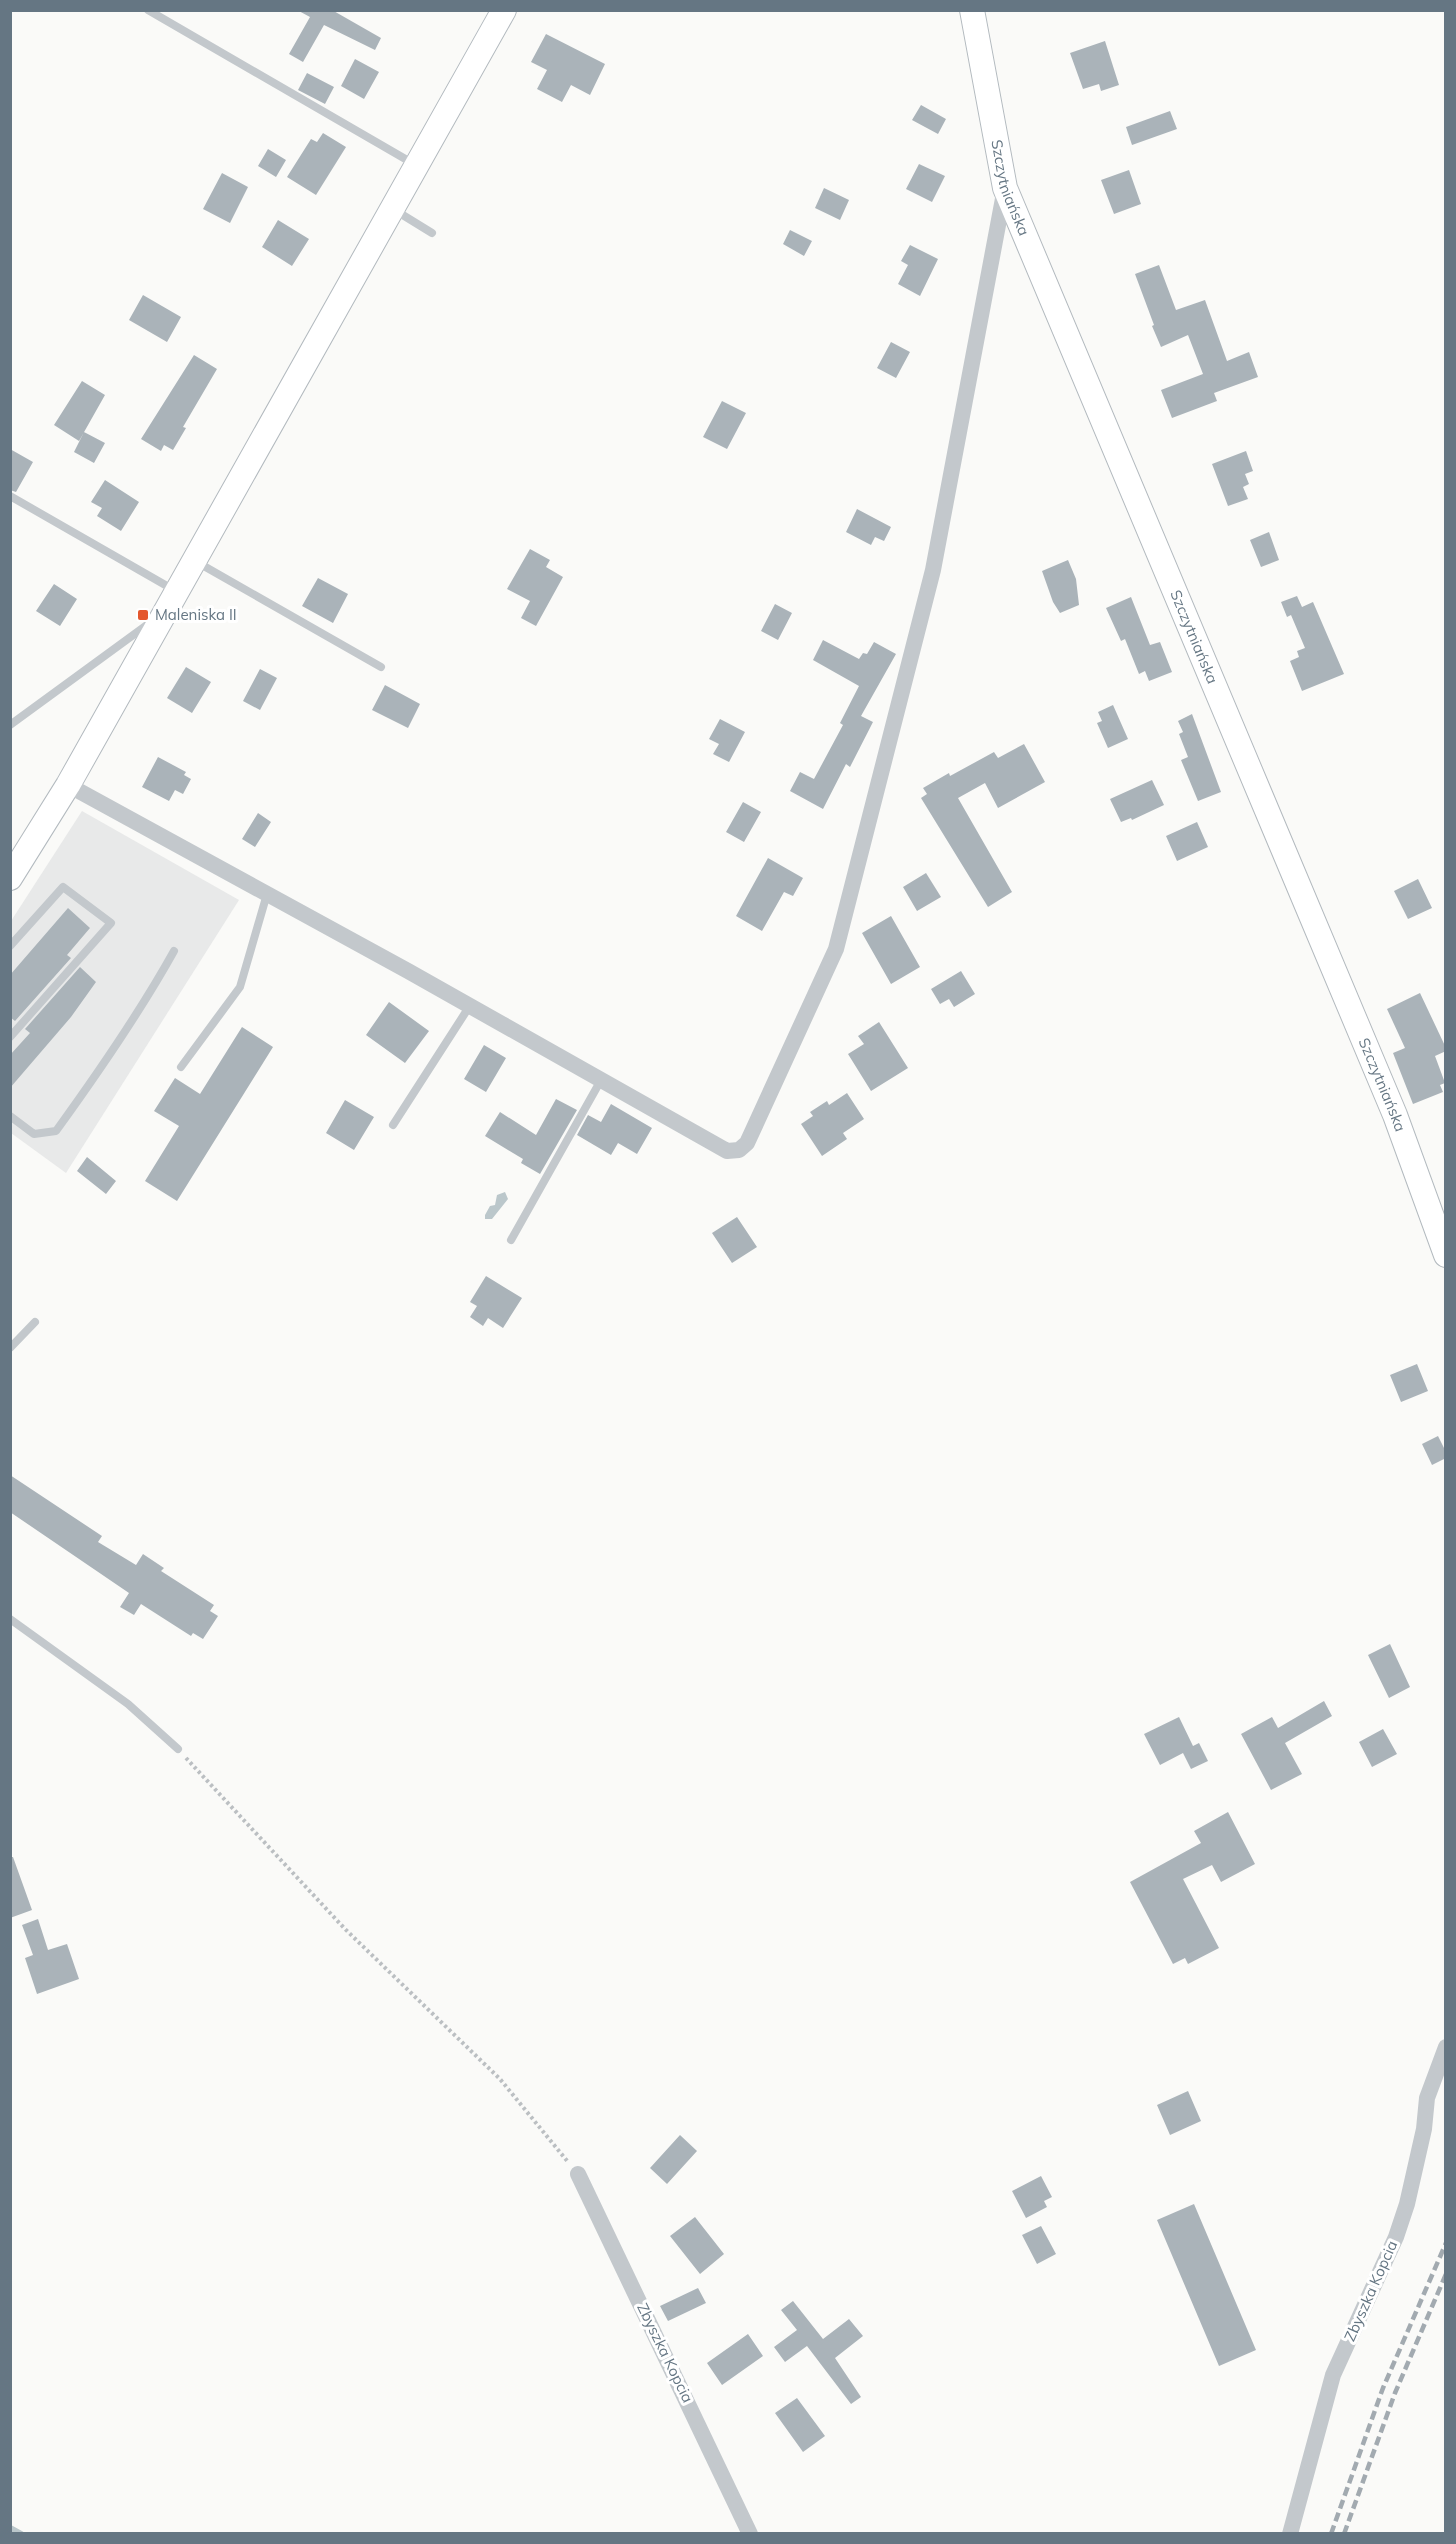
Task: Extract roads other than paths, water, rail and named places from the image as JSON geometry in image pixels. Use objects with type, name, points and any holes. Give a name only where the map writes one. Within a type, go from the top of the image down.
[{"type":"street","points":[[10,878],[68,785],[504,10]]},
{"type":"street","name":"Szczytniańska","points":[[972,10],[1005,188],[1395,1115],[1446,1255]]},
{"type":"street","points":[[68,785],[727,1151],[739,1150],[747,1143],[836,949],[933,570],[1005,188]]},
{"type":"street","name":"Zbyszka Kopcia","points":[[1290,2534],[1333,2375],[1396,2237],[1407,2204],[1424,2129],[1427,2098],[1446,2047]]},
{"type":"street","name":"Zbyszka Kopcia","points":[[578,2174],[750,2534]]},
{"type":"lane","points":[[148,10],[417,166]]},
{"type":"lane","points":[[392,209],[432,233]]},
{"type":"lane","points":[[10,496],[171,602],[10,724]]},
{"type":"lane","points":[[194,561],[381,667]]},
{"type":"lane","points":[[10,946],[63,886],[111,923],[10,1037]]},
{"type":"lane","points":[[181,1067],[240,987],[267,894]]},
{"type":"lane","points":[[10,1116],[34,1134],[56,1131],[96,1077],[155,986],[174,951]]},
{"type":"lane","points":[[393,1125],[470,1007]]},
{"type":"lane","points":[[511,1240],[601,1080]]},
{"type":"lane","points":[[10,1348],[35,1322]]},
{"type":"lane","points":[[10,1619],[128,1704],[178,1749]]},
{"type":"waterway","points":[[10,2528],[21,2534]]},
{"type":"railway","points":[[1331,2534],[1383,2388],[1446,2243]]},
{"type":"railway","points":[[1344,2534],[1395,2393],[1446,2274]]},
{"type":"place","name":"Maleniska II","points":[[143,615]]}]
